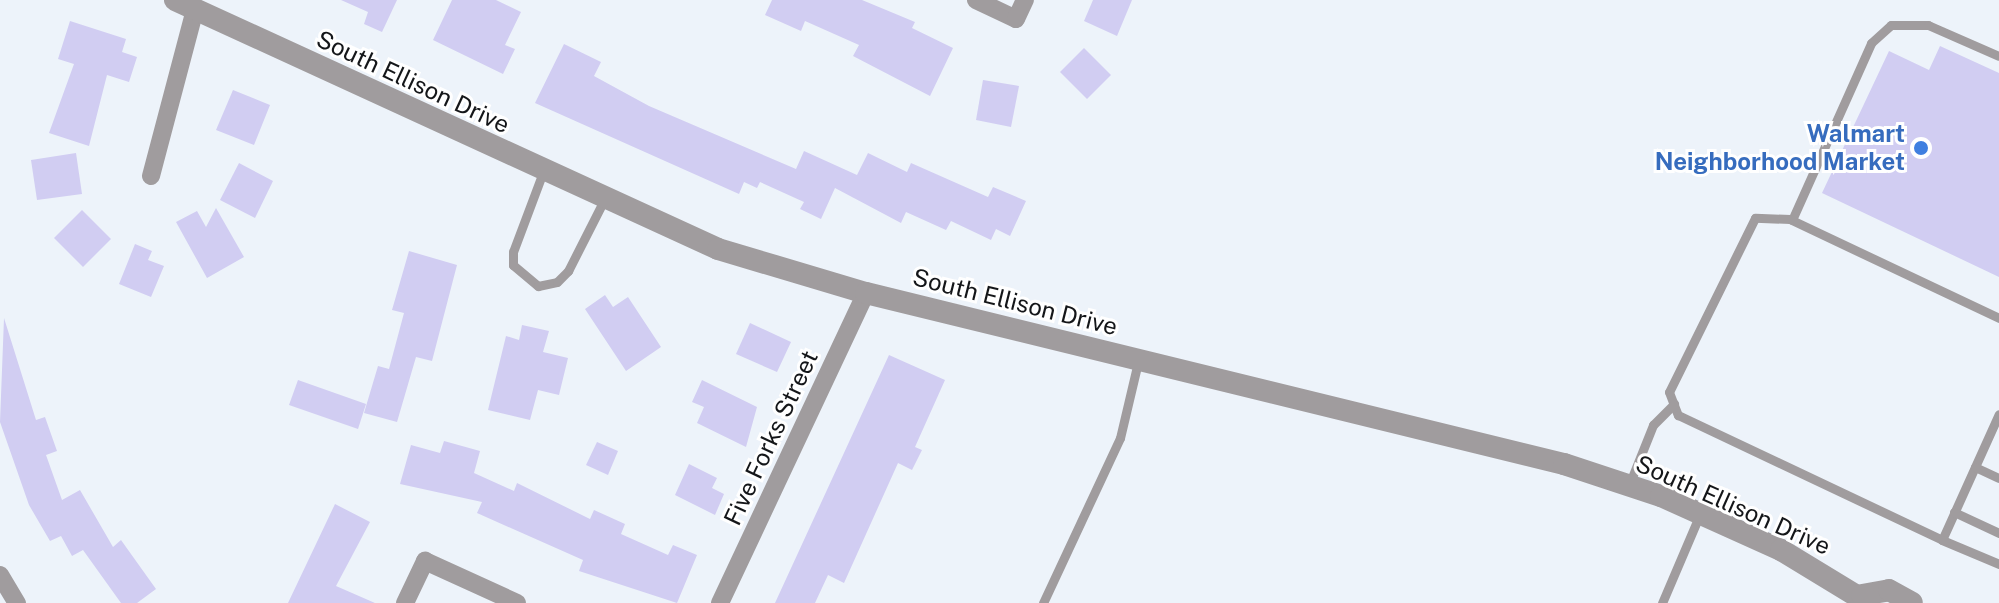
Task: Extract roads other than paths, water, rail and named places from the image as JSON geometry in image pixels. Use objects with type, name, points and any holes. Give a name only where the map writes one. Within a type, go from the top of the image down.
[{"type":"street","points":[[976,0],[1016,19],[1025,0]]},
{"type":"street","points":[[151,176],[185,5]]},
{"type":"street","name":"South Ellison Drive","points":[[185,5],[604,200],[718,249],[866,293],[1139,359],[1629,485],[1700,514],[1865,599],[1889,590],[1912,603]]},
{"type":"street","name":"Five Forks Street","points":[[720,603],[866,293]]},
{"type":"street","points":[[405,603],[425,561],[517,603]]},
{"type":"street","points":[[0,575],[17,603]]},
{"type":"lane","points":[[1792,220],[1871,43],[1891,25],[1928,25],[1999,56]]},
{"type":"lane","points":[[543,172],[513,252],[513,265],[538,286],[557,282],[568,271],[604,200]]},
{"type":"lane","points":[[1999,318],[1792,220],[1755,218],[1669,392],[1678,415],[1999,564]]},
{"type":"lane","points":[[1043,603],[1120,438],[1139,359]]},
{"type":"lane","points":[[1629,485],[1653,425],[1674,404]]},
{"type":"lane","points":[[1942,540],[1975,467],[1995,434],[1999,414]]},
{"type":"lane","points":[[1975,467],[1999,478]]},
{"type":"lane","points":[[1954,512],[1999,533]]},
{"type":"lane","points":[[1664,603],[1700,514]]},
{"type":"place","name":"Walmart Neighborhood Market","points":[[1921,148]]}]
